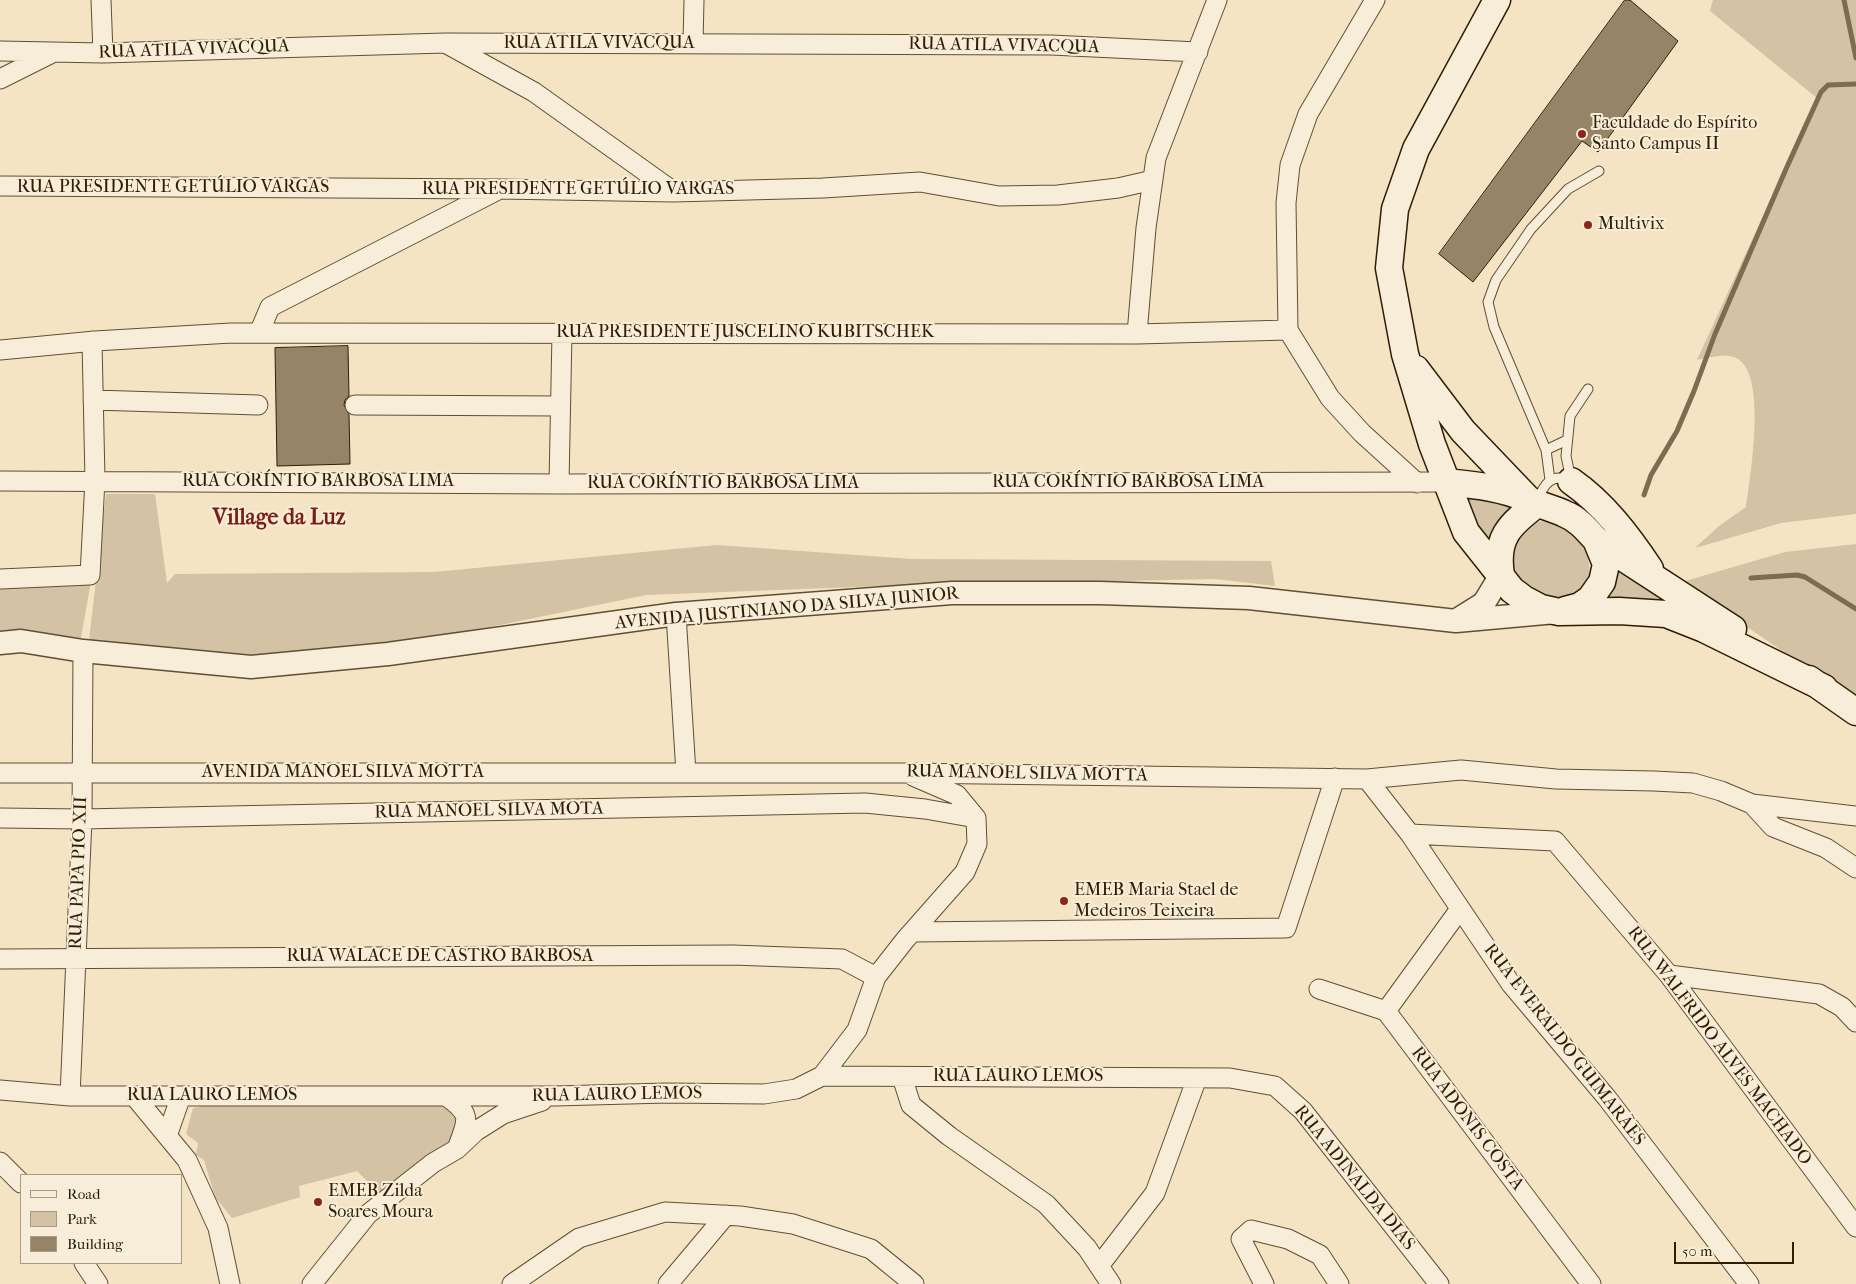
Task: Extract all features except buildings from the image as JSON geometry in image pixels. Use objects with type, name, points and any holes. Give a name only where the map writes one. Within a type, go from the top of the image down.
[{"type":"main road","points":[[1497,0],[1416,150],[1395,209],[1389,268],[1405,354],[1446,482],[1466,532],[1512,590],[1541,608],[1559,612],[1618,611],[1666,614],[1704,629],[1824,688]]},
{"type":"main road","points":[[1405,354],[1463,431],[1532,502]]},
{"type":"main road","points":[[1446,482],[1512,492],[1532,502],[1567,514],[1656,578],[1824,688],[1856,712]]},
{"type":"main road","points":[[1567,486],[1585,490],[1625,533],[1656,578]]},
{"type":"main road","points":[[1502,575],[1499,562],[1501,547],[1506,533],[1532,502]]},
{"type":"main road","points":[[1559,612],[1580,606],[1590,600],[1602,582],[1606,564],[1593,531]]},
{"type":"street","points":[[101,0],[103,53]]},
{"type":"street","points":[[693,44],[694,0]]},
{"type":"street","points":[[1137,334],[1146,228],[1156,158],[1217,0]]},
{"type":"street","points":[[1375,0],[1308,114],[1290,165],[1286,202],[1288,330],[1330,398],[1362,433],[1417,483]]},
{"type":"street","points":[[0,39],[19,52]]},
{"type":"street","points":[[445,43],[534,92],[674,192]]},
{"type":"street","name":"RUA ATILA VIVACQUA","points":[[0,51],[103,53],[445,43],[1051,46],[1198,52]]},
{"type":"street","points":[[0,79],[54,52]]},
{"type":"street","name":"RUA PRESIDENTE GETÚLIO VARGAS","points":[[0,186],[674,192],[823,188],[920,182],[999,196],[1058,195],[1118,188],[1153,180]]},
{"type":"street","points":[[258,333],[270,308],[500,189]]},
{"type":"street","name":"RUA PRESIDENTE JUSCELINO KUBITSCHEK","points":[[0,350],[92,341],[231,333],[1137,334],[1288,330]]},
{"type":"street","points":[[559,484],[562,333]]},
{"type":"street","points":[[0,579],[90,575],[95,480],[92,341]]},
{"type":"street","points":[[93,400],[258,405]]},
{"type":"street","points":[[355,405],[560,406]]},
{"type":"street","name":"RUA CORÍNTIO BARBOSA LIMA","points":[[0,481],[95,480],[559,484],[1446,482]]},
{"type":"street","points":[[1456,621],[1484,603],[1502,575]]},
{"type":"street","name":"AVENIDA JUSTINIANO DA SILVA JUNIOR","points":[[0,643],[21,641],[83,651],[251,667],[388,654],[676,614],[952,593],[1100,592],[1249,598],[1456,621],[1559,612]]},
{"type":"street","points":[[676,614],[686,772]]},
{"type":"street","name":"RUA PAPA PIO XII","points":[[70,1096],[82,819],[83,651]]},
{"type":"street","name":"RUA MANOEL SILVA MOTTA","points":[[686,772],[1366,779],[1461,770],[1556,779],[1693,783],[1721,791],[1752,804]]},
{"type":"street","name":"AVENIDA MANOEL SILVA MOTTA","points":[[0,773],[686,772]]},
{"type":"street","points":[[822,1076],[857,1030],[876,977],[912,932],[965,872],[977,844],[976,818],[957,795],[905,773]]},
{"type":"street","points":[[912,932],[1286,928],[1335,778]]},
{"type":"street","name":"RUA EVERALDO GUIMARÃES","points":[[1366,779],[1410,834],[1511,984],[1607,1098],[1749,1284]]},
{"type":"street","name":"RUA MANOEL SILVA MOTA","points":[[0,818],[82,819],[865,802],[976,818]]},
{"type":"street","points":[[1752,804],[1856,816]]},
{"type":"street","points":[[1752,804],[1774,827],[1826,848],[1856,868]]},
{"type":"street","name":"RUA WALFRIDO ALVES MACHADO","points":[[1410,834],[1556,842],[1669,975],[1856,1227]]},
{"type":"street","points":[[1319,989],[1386,1010],[1460,909]]},
{"type":"street","name":"RUA WALACE DE CASTRO BARBOSA","points":[[0,959],[732,955],[842,959],[876,977]]},
{"type":"street","points":[[1669,975],[1819,994],[1842,1007],[1856,1022]]},
{"type":"street","name":"RUA ADONIS COSTA","points":[[1386,1010],[1591,1284]]},
{"type":"street","name":"RUA LAURO LEMOS","points":[[0,1090],[70,1096],[764,1094],[796,1089],[822,1076],[1230,1078]]},
{"type":"street","points":[[902,1077],[911,1105],[949,1136],[1046,1204],[1087,1248],[1110,1284]]},
{"type":"street","points":[[1099,1266],[1155,1193],[1197,1078]]},
{"type":"street","name":"RUA ADINALDA DIAS","points":[[1230,1078],[1275,1086],[1303,1111],[1439,1284]]},
{"type":"street","points":[[135,1096],[187,1160],[218,1228],[230,1284]]},
{"type":"street","points":[[167,1136],[181,1096]]},
{"type":"street","points":[[446,1096],[462,1107],[467,1122],[457,1149]]},
{"type":"street","points":[[312,1284],[368,1214],[433,1163],[457,1149],[476,1131],[503,1114],[555,1096]]},
{"type":"street","points":[[0,1162],[20,1182]]},
{"type":"street","points":[[512,1284],[580,1238],[665,1212],[726,1215],[793,1224],[871,1249],[914,1284]]},
{"type":"street","points":[[668,1284],[726,1215]]},
{"type":"street","points":[[1264,1284],[1241,1239],[1251,1230],[1288,1238],[1320,1255],[1339,1284]]},
{"type":"street","points":[[85,1264],[98,1284]]},
{"type":"lane","points":[[1567,486],[1546,450],[1494,327],[1488,302],[1496,280],[1531,229],[1568,189],[1599,171]]},
{"type":"lane","points":[[1567,486],[1566,456],[1570,416],[1588,389]]},
{"type":"lane","points":[[1546,450],[1567,440]]},
{"type":"lane","points":[[1532,502],[1542,488],[1567,486]]},
{"type":"green space","points":[[1713,0],[1856,0],[1856,514],[1781,523],[1695,548],[1719,526],[1746,507],[1751,473],[1754,427],[1752,383],[1746,367],[1736,358],[1727,356],[1697,360],[1817,98],[1710,11]]},
{"type":"green space","points":[[106,494],[155,494],[167,583],[175,574],[434,572],[717,545],[912,559],[1271,561],[1275,586],[1215,579],[882,586],[646,595],[403,645],[251,660],[88,649]]},
{"type":"green space","points":[[1459,494],[1517,504],[1488,550]]},
{"type":"green space","points":[[1544,521],[1558,526],[1575,538],[1584,549],[1588,559],[1588,578],[1581,591],[1570,597],[1555,597],[1540,592],[1526,583],[1515,571],[1510,558],[1515,538],[1529,523]]},
{"type":"green space","points":[[1856,544],[1856,702],[1682,582],[1785,552]]},
{"type":"green space","points":[[1617,568],[1673,604],[1605,598]]},
{"type":"green space","points":[[91,581],[81,638],[0,634],[0,587]]},
{"type":"green space","points":[[218,1103],[439,1105],[449,1110],[462,1122],[451,1142],[384,1198],[357,1171],[299,1186],[300,1197],[232,1218],[215,1197],[204,1160],[196,1155],[198,1143],[186,1134],[193,1108]]},
{"type":"waterway","points":[[1844,0],[1856,58]]},
{"type":"waterway","points":[[1644,495],[1651,475],[1677,431],[1715,334],[1821,92],[1828,85],[1856,84]]},
{"type":"waterway","points":[[1751,578],[1797,575],[1805,577],[1856,609]]},
{"type":"place","name":"Faculdade do Espírito Santo Campus II","points":[[1582,134]]},
{"type":"place","name":"Multivix","points":[[1588,225]]},
{"type":"place","name":"EMEB Maria Stael de Medeiros Teixeira","points":[[1064,901]]},
{"type":"place","name":"EMEB Zilda Soares Moura","points":[[318,1202]]},
{"type":"district","name":"Village da Luz","points":[[279,519]]}]
